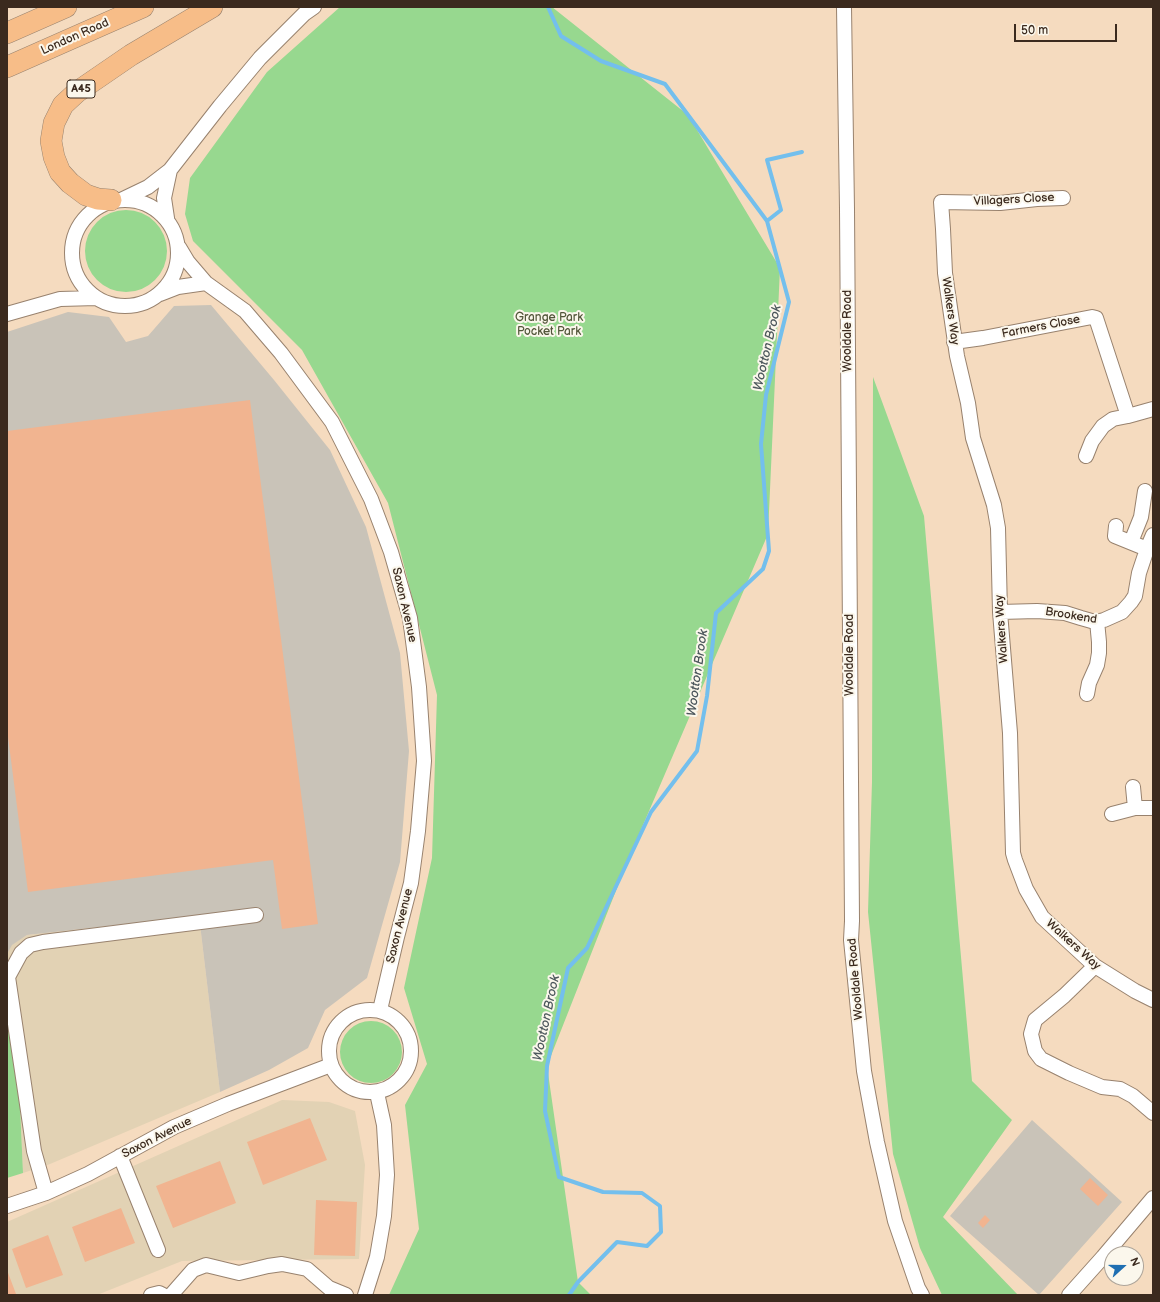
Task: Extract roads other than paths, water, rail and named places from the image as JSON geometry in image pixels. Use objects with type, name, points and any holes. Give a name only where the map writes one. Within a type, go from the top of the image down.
[{"type":"highway","points":[[7,34],[66,7]]},
{"type":"highway","name":"London Road","points":[[7,67],[143,7]]},
{"type":"highway","name":"A45","points":[[116,200],[98,200],[86,195],[70,184],[60,172],[54,157],[51,141],[54,123],[63,105],[77,92],[131,55],[212,7]]},
{"type":"street","points":[[206,283],[178,288],[160,294],[148,302],[134,306],[108,304],[90,293],[81,283],[75,272],[72,250],[75,235],[80,224],[90,213],[101,205],[148,187],[170,170],[260,58],[314,7]]},
{"type":"street","name":"Wooldale Road","points":[[844,7],[847,209],[851,940],[864,1071],[877,1142],[895,1221],[918,1288],[922,1295]]},
{"type":"street","points":[[167,218],[164,198],[170,170]]},
{"type":"street","name":"Villagers Close","points":[[941,202],[1000,203],[1063,198]]},
{"type":"street","points":[[116,200],[139,201],[150,205],[167,218],[175,231],[179,247],[179,259],[176,271],[171,281],[160,294]]},
{"type":"street","name":"Walkers Way","points":[[941,202],[944,229],[945,273],[954,342],[968,403],[973,438],[994,505],[998,528],[1000,612],[1010,733],[1013,853],[1026,889],[1042,917],[1095,966],[1134,991],[1153,1000]]},
{"type":"street","name":"Saxon Avenue","points":[[179,247],[188,262],[206,283],[245,311],[281,353],[332,422],[371,499],[392,552],[410,618],[420,687],[424,761],[418,831],[411,883],[380,1010]]},
{"type":"street","points":[[7,314],[60,299],[97,298]]},
{"type":"street","name":"Farmers Close","points":[[954,342],[984,338],[1092,317],[1096,318],[1128,416]]},
{"type":"street","points":[[1086,456],[1092,441],[1103,426],[1113,419],[1153,409]]},
{"type":"street","points":[[1131,542],[1140,517],[1145,491]]},
{"type":"street","points":[[1116,526],[1115,536],[1147,549]]},
{"type":"street","name":"Brookend","points":[[1000,612],[1037,611],[1065,613],[1097,621],[1113,617],[1122,612],[1131,602],[1137,589],[1139,573],[1153,535]]},
{"type":"street","points":[[1087,694],[1099,653],[1097,621]]},
{"type":"street","points":[[1133,787],[1135,808]]},
{"type":"street","points":[[1112,814],[1135,808],[1153,808]]},
{"type":"street","points":[[46,1193],[34,1151],[8,977],[21,952],[30,945],[43,942],[256,915]]},
{"type":"street","points":[[1095,966],[1064,996],[1036,1020],[1031,1034],[1035,1051],[1041,1059],[1070,1073],[1102,1087],[1120,1089],[1133,1096],[1153,1113]]},
{"type":"street","points":[[380,1010],[398,1020],[408,1033],[412,1047],[408,1069],[400,1081],[388,1089],[377,1092],[358,1091],[345,1085],[331,1065],[328,1048],[332,1034],[344,1019],[356,1012],[380,1010]]},
{"type":"street","name":"Saxon Avenue","points":[[7,1206],[46,1193],[88,1174],[174,1128],[228,1104],[331,1065]]},
{"type":"street","points":[[365,1295],[377,1256],[384,1216],[387,1175],[384,1125],[377,1092]]},
{"type":"street","points":[[120,1156],[158,1250]]},
{"type":"street","points":[[1069,1295],[1153,1198]]},
{"type":"street","points":[[171,1295],[193,1270],[206,1265],[239,1273],[282,1264],[307,1269],[329,1288],[337,1293],[346,1295]]},
{"type":"street","points":[[151,1295],[159,1293],[163,1295]]},
{"type":"waterway","name":"Wootton Brook","points":[[548,7],[561,36],[601,61],[665,84],[767,221],[789,302],[766,395],[761,444],[769,551],[763,569],[716,613],[707,696],[697,751],[651,812],[587,948],[568,968],[547,1066],[545,1111],[559,1177],[603,1192],[642,1193],[660,1206],[661,1232],[647,1246],[617,1242],[578,1282],[569,1295]]},
{"type":"waterway","points":[[767,221],[781,210],[767,160],[802,152]]},
{"type":"park label","name":"Grange Park Pocket Park","points":[[549,325]]}]
